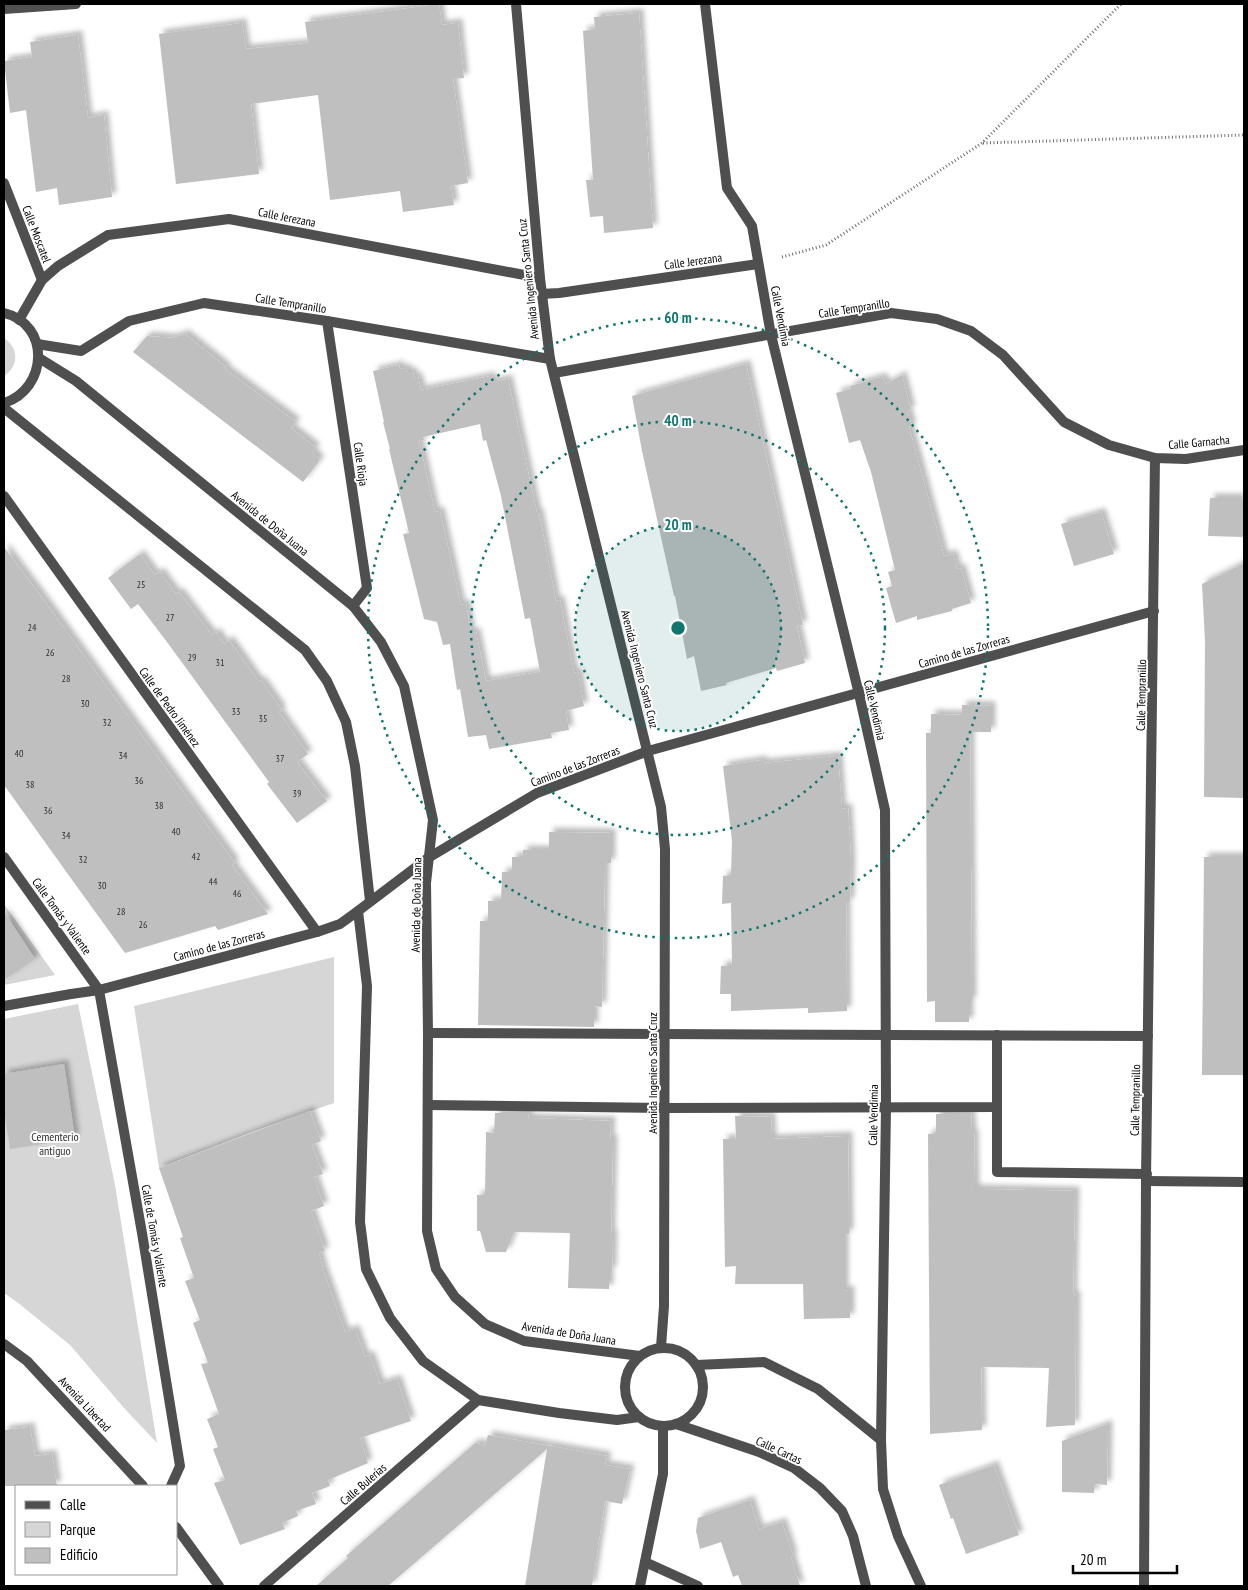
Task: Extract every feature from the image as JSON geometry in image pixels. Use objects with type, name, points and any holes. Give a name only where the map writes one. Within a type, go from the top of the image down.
[{"type":"street","points":[[4,9],[76,4]]},
{"type":"street","name":"Avenida Ingeniero Santa Cruz","points":[[516,4],[541,294],[550,359],[661,806],[664,849],[664,1296],[661,1348]]},
{"type":"street","name":"Calle Vendimia","points":[[705,4],[727,188],[752,226],[771,335],[859,694],[885,810],[886,1107],[881,1440],[883,1489],[898,1536],[921,1586]]},
{"type":"street","name":"Calle Moscatel","points":[[4,183],[42,280],[19,320]]},
{"type":"street","name":"Calle Jerezana","points":[[42,280],[58,266],[108,235],[229,219],[540,278]]},
{"type":"street","name":"Calle Jerezana","points":[[541,294],[758,264]]},
{"type":"street","name":"Calle Tempranillo","points":[[37,344],[81,351],[129,320],[204,303],[327,321],[550,359]]},
{"type":"street","points":[[4,313],[19,320],[30,331],[37,344],[39,358],[37,371],[24,393],[4,403]]},
{"type":"street","name":"Calle Tempranillo","points":[[554,373],[891,313],[937,319],[971,331],[1003,355],[1064,422],[1109,445],[1155,458],[1146,1177],[1144,1586]]},
{"type":"street","name":"Calle Rioja","points":[[327,321],[367,588],[353,606]]},
{"type":"street","name":"Avenida de Doña Juana","points":[[39,358],[76,381],[353,606],[381,642],[404,686],[433,820],[426,884],[428,1033],[427,1230],[436,1269],[455,1297],[484,1324],[524,1341],[640,1356]]},
{"type":"street","points":[[4,408],[305,650],[327,681],[346,722],[355,766],[370,901]]},
{"type":"street","name":"Calle Garnacha","points":[[1155,458],[1186,459],[1244,450]]},
{"type":"street","name":"Calle de Pedro Jiménez","points":[[4,496],[317,932]]},
{"type":"street","name":"Camino de las Zorreras","points":[[4,1006],[99,990],[317,932],[340,924],[428,858],[537,793],[648,751],[1154,611]]},
{"type":"street","name":"Calle Tomás y Valiente","points":[[4,857],[99,990]]},
{"type":"street","points":[[358,911],[367,986],[360,1222],[366,1268],[390,1318],[423,1361],[478,1400],[617,1420],[639,1417]]},
{"type":"street","name":"Calle de Tomás y Valiente","points":[[99,990],[180,1466],[171,1485]]},
{"type":"street","points":[[428,1033],[1148,1036]]},
{"type":"street","points":[[997,1035],[997,1172],[1244,1182]]},
{"type":"street","points":[[428,1105],[664,1108],[997,1107]]},
{"type":"street","name":"Avenida Libertad","points":[[4,1344],[27,1361],[142,1485]]},
{"type":"street","points":[[661,1348],[675,1349],[687,1355],[696,1364],[702,1375],[703,1388],[701,1400],[696,1410],[676,1424],[663,1426],[650,1423],[639,1417],[631,1408],[626,1398],[624,1386],[626,1374],[632,1364],[650,1350],[661,1348]]},
{"type":"street","points":[[696,1364],[764,1362],[818,1389],[881,1440]]},
{"type":"street","name":"Calle Bulerías","points":[[264,1586],[478,1400]]},
{"type":"street","name":"Calle Cartas","points":[[676,1424],[759,1452],[794,1468],[820,1488],[842,1511],[853,1536],[866,1586]]},
{"type":"street","points":[[640,1586],[663,1474],[663,1426]]},
{"type":"street","points":[[178,1530],[219,1586]]},
{"type":"street","points":[[645,1562],[698,1586]]},
{"type":"path","points":[[758,264],[826,245],[982,143],[1121,4]]},
{"type":"path","points":[[982,143],[1244,135]]},
{"type":"green space","points":[[4,338],[15,352],[15,362],[4,376]]},
{"type":"green space","points":[[4,904],[55,975],[4,985]]},
{"type":"green space","points":[[334,957],[334,1103],[251,1132],[159,1168],[134,1006]]},
{"type":"green space","name":"Cementerio antiguo","points":[[78,1004],[115,1185],[157,1443],[70,1345],[4,1293],[4,1019]]},
{"type":"building","points":[[439,4],[442,25],[458,23],[464,78],[453,79],[468,183],[451,186],[454,205],[403,212],[400,191],[330,200],[318,95],[251,104],[259,174],[176,184],[159,34],[242,23],[246,49],[308,43],[305,22]]},
{"type":"building","points":[[639,13],[653,228],[604,233],[603,216],[590,217],[586,180],[593,180],[583,31],[595,29],[594,17]]},
{"type":"building","points":[[78,35],[88,118],[104,115],[112,197],[59,205],[57,188],[36,192],[26,110],[10,113],[4,61],[32,57],[30,42]]},
{"type":"building","points":[[185,334],[226,367],[225,369],[296,422],[291,428],[316,448],[312,452],[320,460],[303,482],[133,352],[147,336],[172,338]]},
{"type":"building","points":[[746,364],[803,625],[797,626],[805,663],[777,671],[776,668],[726,683],[727,685],[701,691],[694,656],[687,659],[632,396]]},
{"type":"building","points":[[399,365],[400,369],[406,368],[408,372],[413,372],[414,378],[418,377],[421,390],[491,376],[492,382],[508,379],[537,513],[539,513],[556,601],[560,600],[574,673],[578,672],[584,706],[566,711],[569,730],[551,733],[552,738],[489,749],[486,735],[468,737],[460,689],[457,690],[450,644],[443,645],[437,622],[424,619],[403,534],[409,533],[373,371]],"holes":[[[480,424],[483,441],[486,440],[501,496],[525,619],[530,618],[540,672],[486,681],[476,632],[471,633],[466,604],[461,605],[440,511],[435,512],[419,441],[424,440],[423,437]]]},
{"type":"building","points":[[902,375],[911,410],[907,411],[912,426],[909,427],[944,556],[953,554],[957,569],[961,568],[971,603],[952,609],[952,611],[917,620],[917,616],[896,623],[886,588],[892,586],[888,572],[895,570],[871,472],[860,440],[849,443],[836,393],[851,389],[850,386],[882,377],[886,384]]},
{"type":"building","points":[[1210,498],[1240,498],[1240,506],[1244,506],[1244,537],[1208,536]]},
{"type":"building","points":[[1101,512],[1114,554],[1074,566],[1061,524]]},
{"type":"building","points":[[4,547],[235,863],[232,865],[268,914],[218,930],[215,926],[125,953],[75,884],[4,785]]},
{"type":"building","points":[[140,554],[155,575],[160,572],[176,594],[179,592],[212,635],[216,632],[224,644],[229,640],[282,710],[279,712],[308,754],[297,762],[327,801],[297,823],[138,604],[131,609],[108,578]]},
{"type":"building","points":[[1244,563],[1244,798],[1204,797],[1205,641],[1202,584]]},
{"type":"building","points":[[962,705],[991,706],[991,732],[970,732],[972,1001],[969,1001],[969,1022],[935,1022],[935,1001],[927,1002],[926,733],[931,733],[931,714],[962,715]]},
{"type":"building","points":[[838,756],[842,809],[848,808],[851,860],[850,902],[846,902],[847,1011],[808,1013],[808,1008],[731,1011],[731,994],[720,994],[721,966],[732,965],[731,903],[722,904],[723,876],[731,875],[732,840],[723,766],[762,760],[763,763]]},
{"type":"building","points":[[549,832],[611,833],[611,863],[605,863],[602,1007],[594,1006],[594,1027],[478,1025],[480,921],[488,921],[488,901],[501,901],[502,872],[512,872],[512,857],[523,857],[523,850],[549,850]]},
{"type":"building","points":[[1204,857],[1244,857],[1244,1075],[1202,1075]]},
{"type":"building","points":[[4,912],[35,959],[4,980]]},
{"type":"building","points":[[64,1064],[75,1139],[10,1149],[4,1110],[4,1074]]},
{"type":"building","points":[[310,1111],[321,1141],[312,1145],[323,1174],[314,1177],[324,1206],[311,1211],[325,1251],[319,1253],[323,1269],[345,1332],[355,1329],[365,1357],[370,1355],[380,1384],[397,1379],[411,1421],[360,1438],[368,1463],[328,1480],[330,1486],[312,1493],[316,1504],[296,1511],[298,1516],[282,1523],[285,1529],[240,1545],[214,1483],[225,1480],[213,1449],[218,1447],[207,1419],[219,1414],[201,1364],[208,1363],[193,1323],[200,1320],[185,1281],[194,1278],[180,1238],[183,1237],[159,1168]]},
{"type":"building","points":[[495,1113],[529,1113],[528,1118],[611,1121],[610,1139],[613,1139],[611,1234],[613,1234],[612,1271],[609,1271],[609,1289],[568,1288],[570,1233],[514,1232],[506,1252],[486,1252],[480,1231],[477,1231],[477,1195],[485,1195],[486,1132],[494,1133]]},
{"type":"building","points":[[936,1114],[971,1114],[972,1133],[974,1134],[975,1189],[1075,1191],[1073,1294],[1076,1296],[1075,1425],[1046,1427],[1049,1368],[981,1367],[982,1430],[930,1434],[928,1134],[936,1133]]},
{"type":"building","points":[[735,1116],[771,1117],[772,1139],[848,1136],[849,1234],[844,1234],[844,1291],[850,1290],[850,1318],[804,1319],[803,1284],[735,1284],[736,1266],[725,1267],[723,1139],[736,1139]]},
{"type":"building","points":[[1108,1424],[1107,1485],[1095,1484],[1094,1493],[1062,1492],[1062,1441]]},
{"type":"building","points":[[30,1427],[35,1456],[52,1454],[57,1485],[4,1486],[4,1430]]},
{"type":"building","points":[[488,1435],[607,1456],[605,1465],[630,1469],[622,1504],[605,1501],[592,1586],[525,1586],[547,1449],[388,1586],[316,1586],[348,1558],[346,1556],[475,1443],[485,1445]]},
{"type":"building","points":[[994,1465],[1019,1535],[966,1554],[939,1485]]},
{"type":"building","points":[[750,1500],[759,1529],[782,1522],[800,1586],[742,1586],[738,1575],[733,1577],[721,1542],[700,1549],[696,1531],[698,1518]]}]
